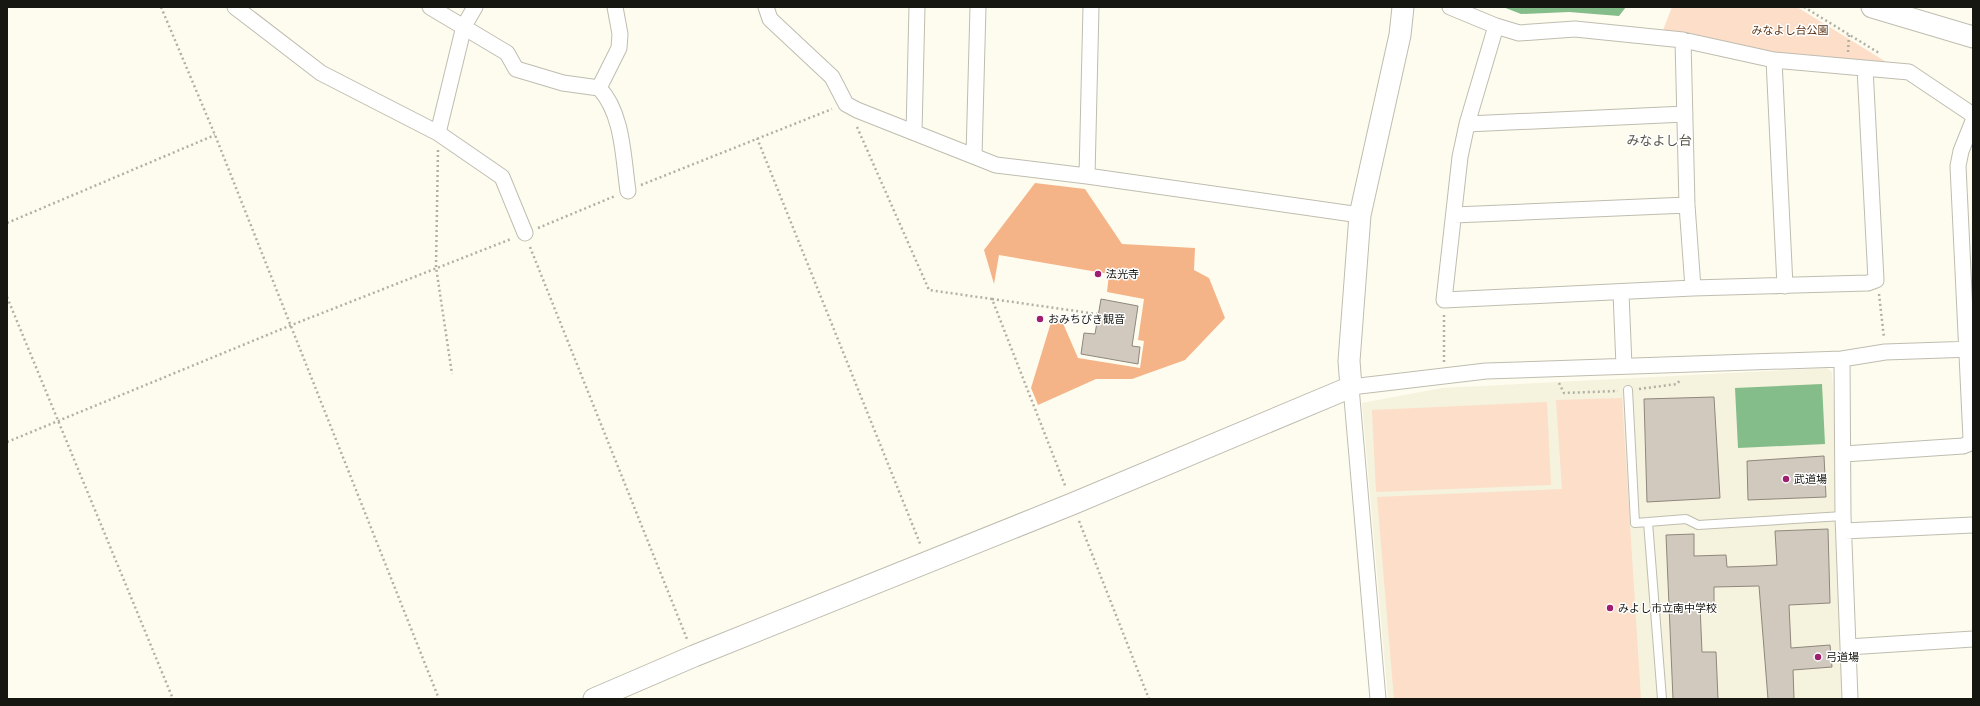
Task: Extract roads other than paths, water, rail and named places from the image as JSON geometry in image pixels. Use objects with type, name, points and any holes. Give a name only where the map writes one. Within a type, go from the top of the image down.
[{"type":"street","points":[[235,7],[321,73],[438,133],[502,176],[525,233]]},
{"type":"street","points":[[430,7],[507,53],[516,69],[563,83],[598,88],[608,98],[617,124],[628,191]]},
{"type":"street","points":[[438,133],[464,26],[474,7]]},
{"type":"street","points":[[598,88],[619,48],[620,34],[615,7]]},
{"type":"street","points":[[766,7],[770,19],[832,77],[846,104],[857,110],[996,165],[1087,176],[1360,215]]},
{"type":"street","points":[[914,132],[917,7]]},
{"type":"street","points":[[974,156],[978,7]]},
{"type":"street","points":[[1087,176],[1090,7]]},
{"type":"street","points":[[1378,699],[1349,361],[1360,215],[1400,35],[1403,7]]},
{"type":"street","points":[[1450,7],[1496,26],[1519,33],[1575,29],[1683,40],[1774,60],[1909,72],[1973,115]]},
{"type":"street","points":[[1872,7],[1973,38]]},
{"type":"street","points":[[1496,26],[1467,124],[1460,158],[1444,300],[1621,293],[1693,288],[1868,283],[1876,280],[1865,68]]},
{"type":"street","points":[[1683,40],[1687,205],[1693,288]]},
{"type":"street","points":[[1774,60],[1785,286]]},
{"type":"street","points":[[1467,124],[1685,114]]},
{"type":"street","points":[[1844,454],[1968,444],[1971,439],[1970,349],[1958,166],[1961,151],[1973,121]]},
{"type":"street","points":[[1454,215],[1687,205]]},
{"type":"street","points":[[1621,293],[1624,366]]},
{"type":"street","points":[[594,699],[694,656],[1072,504],[1351,387],[1373,386],[1444,375],[1486,371],[1842,359],[1885,352],[1970,349]]},
{"type":"street","points":[[1842,359],[1844,454],[1843,516],[1850,699]]},
{"type":"street","points":[[1844,531],[1973,525]]},
{"type":"street","points":[[1848,647],[1973,639]]},
{"type":"lane","points":[[1628,390],[1635,523],[1686,519],[1698,525],[1843,516]]},
{"type":"lane","points":[[1648,522],[1662,699]]},
{"type":"place","name":"法光寺","points":[[1098,274]]},
{"type":"place","name":"おみちびき観音","points":[[1040,319]]},
{"type":"place","name":"武道場","points":[[1786,479]]},
{"type":"place","name":"みよし市立南中学校","points":[[1610,608]]},
{"type":"place","name":"弓道場","points":[[1818,657]]},
{"type":"district","name":"みなよし台","points":[[1659,140]]},
{"type":"park label","name":"みなよし台公園","points":[[1790,30]]}]
